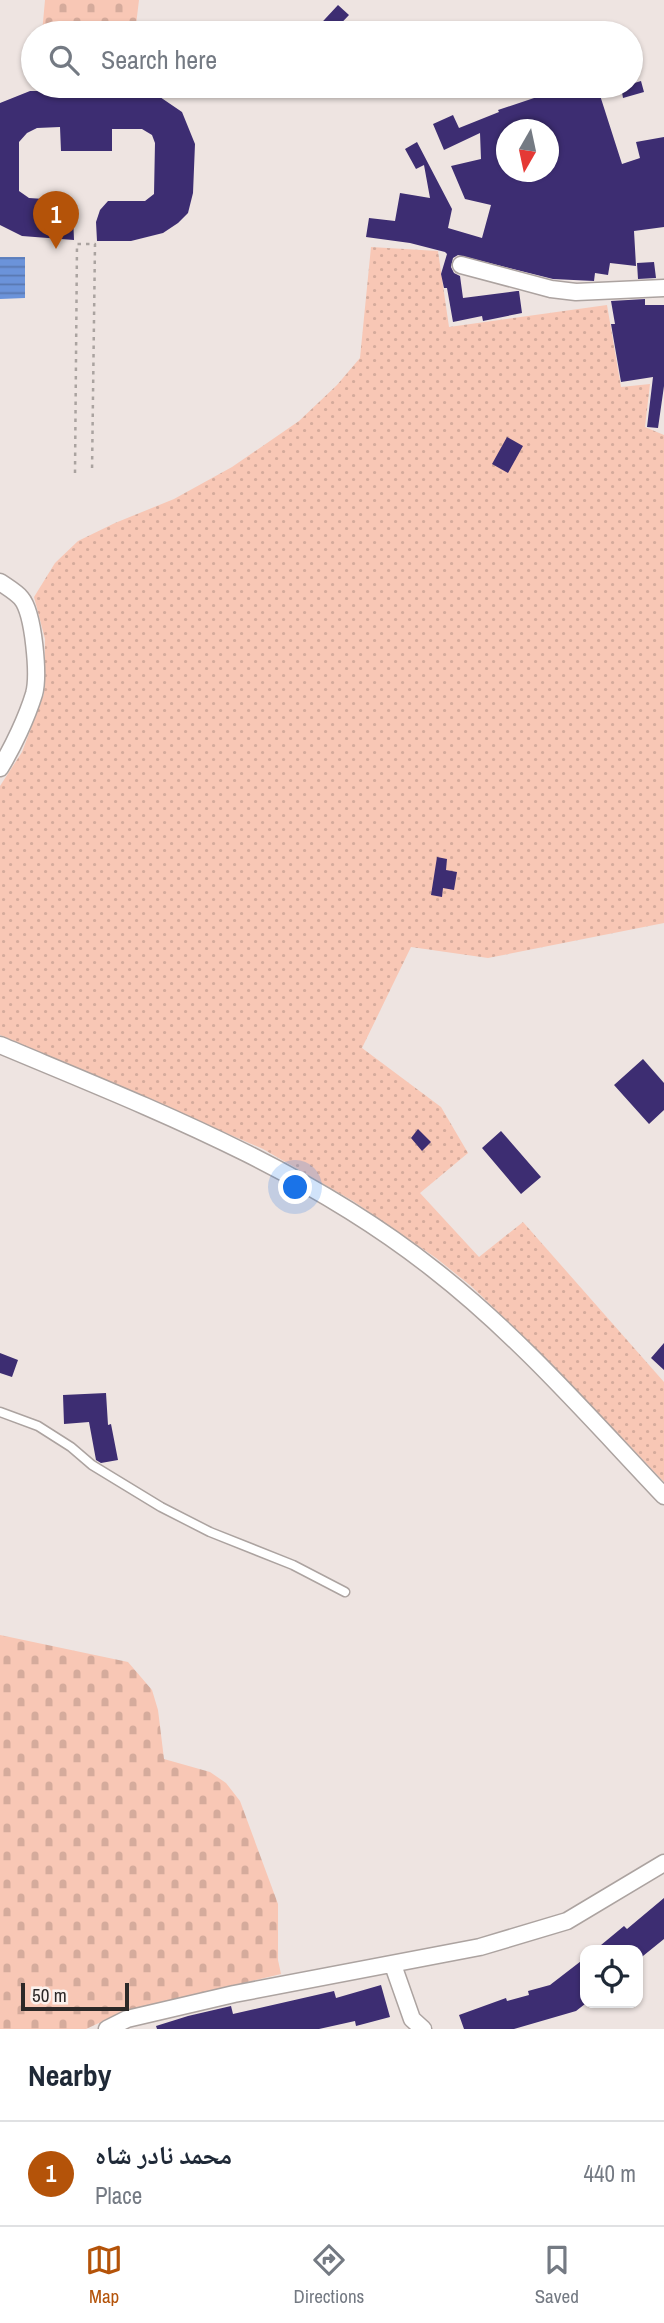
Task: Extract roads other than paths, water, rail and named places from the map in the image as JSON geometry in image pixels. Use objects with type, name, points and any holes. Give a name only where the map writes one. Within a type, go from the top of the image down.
[{"type":"street","points":[[461,265],[551,289],[576,292],[664,288]]},
{"type":"street","points":[[0,582],[23,600],[35,640],[34,692],[13,747],[0,768]]},
{"type":"street","points":[[0,1045],[258,1157],[348,1209],[430,1266],[484,1312],[543,1369],[664,1496]]},
{"type":"street","points":[[107,2029],[127,2019],[234,1994],[480,1947],[567,1921],[664,1863]]},
{"type":"street","points":[[393,1965],[412,2019],[423,2029]]},
{"type":"lane","points":[[0,1412],[38,1426],[71,1447],[92,1465],[160,1507],[210,1532],[293,1565],[345,1592]]},
{"type":"water","points":[[0,257],[25,257],[25,298],[0,299]]},
{"type":"place","name":"محمد نادر شاه","points":[[56,249]]}]
